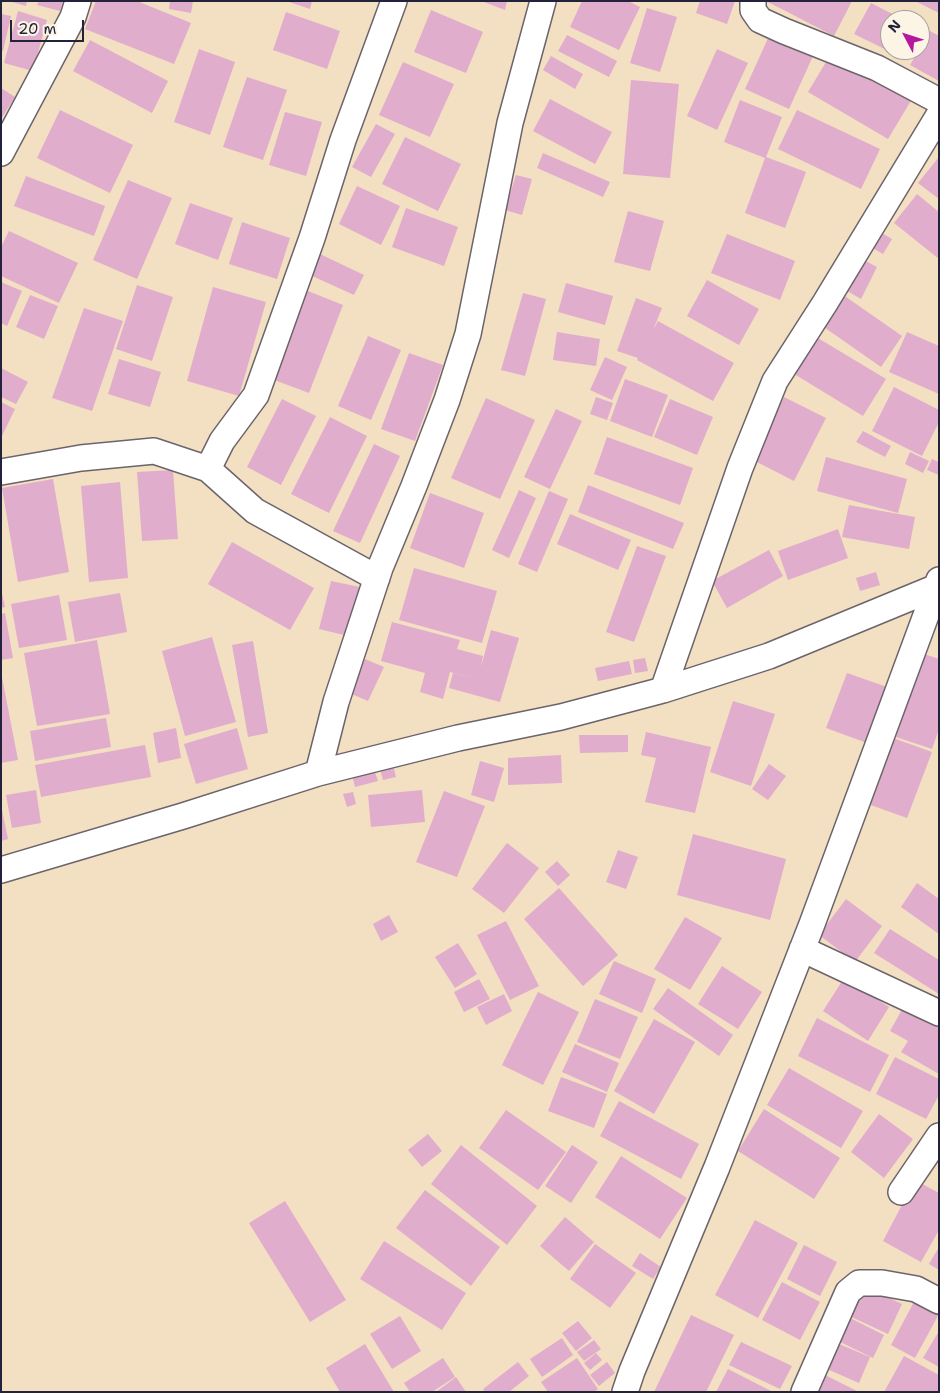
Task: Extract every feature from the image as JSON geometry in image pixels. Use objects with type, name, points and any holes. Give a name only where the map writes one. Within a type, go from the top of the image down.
[{"type":"street","points":[[1,153],[73,17],[78,1]]},
{"type":"street","points":[[208,469],[222,441],[256,395],[312,238],[343,140],[394,1]]},
{"type":"street","points":[[318,772],[336,702],[377,578],[434,434],[468,334],[510,123],[543,1]]},
{"type":"street","points":[[753,1],[753,10],[760,20],[877,68],[939,101]]},
{"type":"street","points":[[663,690],[740,468],[775,381],[939,116]]},
{"type":"street","points":[[1,472],[81,458],[154,451],[208,469],[255,511],[377,578]]},
{"type":"street","points":[[1,870],[183,816],[318,772],[458,738],[561,717],[663,690],[769,656],[938,584]]},
{"type":"street","points":[[625,1392],[632,1370],[717,1166],[802,949],[938,584]]},
{"type":"street","points":[[802,949],[939,1013]]},
{"type":"street","points":[[901,1192],[939,1136]]},
{"type":"street","points":[[804,1392],[848,1292],[859,1283],[882,1283],[916,1289],[939,1301]]},
{"type":"building","points":[[9,1],[27,1],[26,6]]},
{"type":"building","points":[[39,1],[63,1],[60,11],[37,5]]},
{"type":"building","points":[[96,1],[137,1],[191,23],[174,64],[85,29]]},
{"type":"building","points":[[170,1],[193,1],[191,13],[169,9]]},
{"type":"building","points":[[286,1],[312,1],[310,9]]},
{"type":"building","points":[[481,1],[507,1],[505,10]]},
{"type":"building","points":[[582,1],[628,1],[640,7],[619,50],[570,27]]},
{"type":"building","points":[[700,1],[735,1],[727,24],[696,13]]},
{"type":"building","points":[[766,1],[852,1],[834,36]]},
{"type":"building","points":[[915,1],[939,1],[939,13]]},
{"type":"building","points":[[871,3],[885,10],[880,10],[880,47],[854,34]]},
{"type":"building","points":[[647,8],[677,17],[660,72],[630,63]]},
{"type":"building","points":[[431,10],[483,32],[466,73],[414,52]]},
{"type":"building","points":[[18,11],[47,20],[33,71],[4,63]]},
{"type":"building","points":[[286,12],[340,31],[327,69],[273,50]]},
{"type":"building","points":[[1,14],[11,16],[3,51],[1,51]]},
{"type":"building","points":[[930,31],[939,36],[939,81],[910,65],[913,60],[930,60]]},
{"type":"building","points":[[567,35],[617,61],[609,77],[558,51]]},
{"type":"building","points":[[769,36],[813,56],[789,109],[745,89]]},
{"type":"building","points":[[90,40],[168,81],[152,113],[73,71]]},
{"type":"building","points":[[199,49],[235,62],[210,135],[174,122]]},
{"type":"building","points":[[717,49],[748,63],[717,130],[687,116]]},
{"type":"building","points":[[832,52],[912,99],[888,139],[808,92]]},
{"type":"building","points":[[551,56],[583,74],[575,89],[543,70]]},
{"type":"building","points":[[403,62],[454,84],[430,137],[379,115]]},
{"type":"building","points":[[247,77],[287,90],[263,160],[223,147]]},
{"type":"building","points":[[631,80],[679,84],[670,178],[623,174]]},
{"type":"building","points":[[1,88],[15,97],[1,119]]},
{"type":"building","points":[[550,99],[612,132],[595,164],[533,131]]},
{"type":"building","points":[[740,100],[782,117],[766,157],[806,172],[785,228],[745,213],[765,158],[724,142]]},
{"type":"building","points":[[60,110],[133,145],[110,193],[37,158]]},
{"type":"building","points":[[797,110],[880,149],[861,189],[778,149]]},
{"type":"building","points":[[285,112],[322,122],[306,176],[269,165]]},
{"type":"building","points":[[376,124],[395,134],[371,177],[352,167]]},
{"type":"building","points":[[405,137],[461,164],[438,211],[382,184]]},
{"type":"building","points":[[543,153],[610,182],[603,197],[537,168]]},
{"type":"building","points":[[939,157],[939,199],[918,183]]},
{"type":"building","points":[[516,175],[532,179],[522,215],[505,210]]},
{"type":"building","points":[[26,176],[105,206],[94,236],[14,206]]},
{"type":"building","points":[[128,180],[172,198],[137,279],[93,260]]},
{"type":"building","points":[[357,186],[400,206],[381,245],[339,224]]},
{"type":"building","points":[[917,194],[939,212],[939,259],[894,223]]},
{"type":"building","points":[[190,203],[233,218],[218,260],[175,244]]},
{"type":"building","points":[[406,208],[458,227],[444,266],[392,247]]},
{"type":"building","points":[[628,211],[664,221],[650,271],[614,262]]},
{"type":"building","points":[[242,222],[290,238],[277,279],[229,264]]},
{"type":"building","points":[[9,231],[78,263],[59,303],[1,276],[1,247]]},
{"type":"building","points":[[880,232],[892,239],[883,254],[871,247]]},
{"type":"building","points":[[727,234],[795,261],[780,300],[711,273]]},
{"type":"building","points":[[320,254],[364,275],[354,295],[310,275]]},
{"type":"building","points":[[858,257],[877,267],[861,299],[842,288]]},
{"type":"building","points":[[707,280],[759,309],[739,345],[687,316]]},
{"type":"building","points":[[1,282],[22,291],[7,326],[1,323]]},
{"type":"building","points":[[566,283],[613,296],[605,325],[558,312]]},
{"type":"building","points":[[137,285],[173,297],[152,361],[116,349]]},
{"type":"building","points":[[213,287],[266,302],[239,396],[187,381]]},
{"type":"building","points":[[303,289],[343,305],[309,393],[269,378]]},
{"type":"building","points":[[839,292],[902,336],[881,367],[818,323]]},
{"type":"building","points":[[523,293],[546,299],[525,376],[501,370]]},
{"type":"building","points":[[30,295],[58,306],[44,339],[16,327]]},
{"type":"building","points":[[636,298],[662,308],[653,330],[658,321],[734,363],[713,401],[637,360],[638,358],[617,351]]},
{"type":"building","points":[[84,308],[123,321],[92,411],[52,398]]},
{"type":"building","points":[[557,332],[600,339],[596,366],[553,360]]},
{"type":"building","points":[[808,332],[886,379],[863,416],[786,369]]},
{"type":"building","points":[[907,332],[939,346],[939,394],[889,372]]},
{"type":"building","points":[[368,336],[401,350],[371,420],[338,406]]},
{"type":"building","points":[[409,353],[443,365],[415,441],[381,429]]},
{"type":"building","points":[[605,357],[627,367],[612,400],[590,390]]},
{"type":"building","points":[[119,359],[161,372],[150,407],[108,394]]},
{"type":"building","points":[[1,368],[28,382],[16,404],[1,397]]},
{"type":"building","points":[[625,379],[668,395],[652,437],[610,421]]},
{"type":"building","points":[[894,387],[939,410],[939,422],[922,456],[872,431]]},
{"type":"building","points":[[596,397],[613,403],[607,420],[590,414]]},
{"type":"building","points":[[784,397],[826,418],[794,481],[753,460]]},
{"type":"building","points":[[486,398],[535,420],[500,499],[451,478]]},
{"type":"building","points":[[282,399],[316,416],[281,485],[247,467]]},
{"type":"building","points":[[670,399],[713,417],[697,455],[654,437]]},
{"type":"building","points":[[1,402],[15,409],[1,438]]},
{"type":"building","points":[[556,409],[582,421],[550,489],[524,477]]},
{"type":"building","points":[[330,417],[367,436],[329,513],[291,494]]},
{"type":"building","points":[[863,431],[891,446],[885,457],[856,442]]},
{"type":"building","points":[[607,437],[693,468],[680,505],[594,474]]},
{"type":"building","points":[[374,444],[400,456],[360,543],[333,531]]},
{"type":"building","points":[[910,452],[929,461],[923,473],[905,464]]},
{"type":"building","points":[[826,457],[907,479],[898,513],[817,491]]},
{"type":"building","points":[[932,459],[939,462],[939,475],[927,470]]},
{"type":"building","points":[[173,470],[178,539],[142,541],[137,472]]},
{"type":"building","points":[[53,479],[69,572],[18,582],[2,488]]},
{"type":"building","points":[[120,482],[128,578],[89,582],[81,486]]},
{"type":"building","points":[[588,485],[684,523],[673,549],[578,512]]},
{"type":"building","points":[[519,490],[536,498],[509,558],[492,550]]},
{"type":"building","points":[[549,491],[568,499],[537,572],[518,564]]},
{"type":"building","points":[[430,493],[484,513],[464,568],[410,548]]},
{"type":"building","points":[[849,505],[915,517],[909,549],[842,537]]},
{"type":"building","points":[[570,514],[631,540],[618,570],[557,544]]},
{"type":"building","points":[[838,529],[848,558],[788,580],[778,551]]},
{"type":"building","points":[[232,542],[314,588],[290,630],[208,584]]},
{"type":"building","points":[[637,546],[666,556],[634,642],[606,632]]},
{"type":"building","points":[[769,550],[783,576],[727,608],[712,581]]},
{"type":"building","points":[[414,568],[497,591],[482,643],[399,620]]},
{"type":"building","points":[[876,572],[880,585],[860,591],[856,578]]},
{"type":"building","points":[[331,581],[360,587],[348,636],[319,629]]},
{"type":"building","points":[[1,589],[5,607],[1,608]]},
{"type":"building","points":[[120,593],[127,632],[75,642],[68,602]]},
{"type":"building","points":[[59,595],[67,640],[19,648],[11,604]]},
{"type":"building","points":[[5,613],[13,658],[1,660],[1,614]]},
{"type":"building","points":[[392,622],[460,640],[457,649],[483,656],[481,667],[491,630],[519,638],[500,702],[449,688],[453,673],[477,679],[450,672],[443,699],[420,692],[425,673],[381,661]]},
{"type":"building","points":[[212,637],[236,722],[185,736],[162,651]]},
{"type":"building","points":[[97,640],[110,714],[37,726],[24,653]]},
{"type":"building","points":[[253,641],[268,733],[248,737],[232,645]]},
{"type":"building","points":[[924,654],[939,659],[939,729],[932,749],[896,737]]},
{"type":"building","points":[[645,658],[648,671],[635,673],[633,660]]},
{"type":"building","points":[[365,659],[384,667],[368,701],[349,693]]},
{"type":"building","points":[[629,661],[632,674],[598,681],[595,668]]},
{"type":"building","points":[[1,672],[18,760],[1,763]]},
{"type":"building","points":[[847,673],[887,687],[867,743],[826,728]]},
{"type":"building","points":[[733,701],[775,714],[751,786],[710,772]]},
{"type":"building","points":[[106,718],[111,747],[35,761],[30,731]]},
{"type":"building","points":[[176,728],[181,758],[158,763],[153,733]]},
{"type":"building","points":[[237,728],[248,769],[196,784],[184,744]]},
{"type":"building","points":[[646,732],[711,747],[695,813],[645,802],[656,758],[641,755]]},
{"type":"building","points":[[579,735],[628,735],[628,752],[580,753]]},
{"type":"building","points":[[893,738],[932,752],[907,818],[868,804]]},
{"type":"building","points":[[145,745],[151,777],[41,797],[35,765]]},
{"type":"building","points":[[561,755],[562,783],[508,785],[508,758]]},
{"type":"building","points":[[480,761],[504,768],[494,802],[471,795]]},
{"type":"building","points":[[769,764],[786,776],[768,800],[752,789]]},
{"type":"building","points":[[393,765],[396,777],[383,780],[380,769]]},
{"type":"building","points":[[374,769],[378,781],[355,787],[352,775]]},
{"type":"building","points":[[36,790],[41,823],[12,828],[6,795]]},
{"type":"building","points":[[422,790],[425,822],[371,827],[368,795]]},
{"type":"building","points":[[444,791],[485,806],[457,877],[416,862]]},
{"type":"building","points":[[353,792],[356,804],[347,807],[343,794]]},
{"type":"building","points":[[1,805],[8,839],[1,841]]},
{"type":"building","points":[[693,834],[786,859],[770,920],[677,895]]},
{"type":"building","points":[[507,843],[539,868],[504,913],[472,889]]},
{"type":"building","points":[[618,850],[638,857],[626,889],[606,882]]},
{"type":"building","points":[[557,861],[570,875],[558,886],[545,872]]},
{"type":"building","points":[[917,883],[939,899],[939,934],[901,907]]},
{"type":"building","points":[[559,888],[618,955],[583,986],[524,919]]},
{"type":"building","points":[[846,899],[882,926],[855,962],[819,935]]},
{"type":"building","points":[[389,915],[398,932],[381,941],[373,924]]},
{"type":"building","points":[[685,917],[722,938],[690,990],[654,969]]},
{"type":"building","points":[[506,921],[539,986],[510,1000],[477,935]]},
{"type":"building","points":[[890,929],[939,960],[939,994],[874,953]]},
{"type":"building","points":[[458,943],[477,974],[455,988],[435,957]]},
{"type":"building","points":[[614,961],[656,979],[642,1013],[599,994]]},
{"type":"building","points":[[722,966],[762,992],[738,1029],[698,1004]]},
{"type":"building","points":[[844,978],[889,1007],[868,1041],[823,1011]]},
{"type":"building","points":[[479,979],[490,999],[464,1012],[454,992]]},
{"type":"building","points":[[668,988],[733,1035],[719,1056],[653,1009]]},
{"type":"building","points":[[538,992],[579,1012],[543,1085],[502,1065]]},
{"type":"building","points":[[504,994],[512,1011],[486,1025],[477,1007]]},
{"type":"building","points":[[595,999],[638,1017],[620,1059],[577,1042]]},
{"type":"building","points":[[904,1006],[939,1027],[939,1074],[901,1052],[908,1041],[890,1031]]},
{"type":"building","points":[[817,1018],[889,1055],[870,1092],[798,1056]]},
{"type":"building","points":[[654,1019],[695,1042],[654,1114],[614,1091]]},
{"type":"building","points":[[575,1044],[619,1063],[607,1092],[562,1072]]},
{"type":"building","points":[[895,1057],[939,1079],[939,1095],[926,1119],[876,1094]]},
{"type":"building","points":[[789,1068],[863,1111],[841,1148],[767,1105]]},
{"type":"building","points":[[561,1077],[607,1094],[594,1128],[548,1111]]},
{"type":"building","points":[[619,1101],[699,1144],[681,1179],[600,1136]]},
{"type":"building","points":[[764,1109],[840,1158],[814,1199],[738,1151]]},
{"type":"building","points":[[506,1110],[566,1152],[538,1190],[479,1148]]},
{"type":"building","points":[[879,1114],[913,1139],[884,1178],[851,1152]]},
{"type":"building","points":[[428,1134],[442,1151],[422,1167],[408,1150]]},
{"type":"building","points":[[461,1145],[537,1206],[507,1245],[431,1184]]},
{"type":"building","points":[[572,1145],[598,1162],[571,1203],[545,1186]]},
{"type":"building","points":[[621,1156],[687,1198],[660,1239],[595,1197]]},
{"type":"building","points":[[915,1180],[939,1193],[939,1230],[921,1262],[883,1241]]},
{"type":"building","points":[[425,1190],[500,1247],[471,1286],[396,1228]]},
{"type":"building","points":[[285,1201],[346,1300],[310,1322],[249,1223]]},
{"type":"building","points":[[565,1217],[594,1242],[569,1271],[540,1246]]},
{"type":"building","points":[[755,1220],[798,1243],[758,1318],[715,1295]]},
{"type":"building","points":[[384,1241],[466,1293],[442,1330],[360,1279]]},
{"type":"building","points":[[595,1244],[636,1273],[610,1308],[570,1279]]},
{"type":"building","points":[[804,1245],[837,1262],[820,1296],[787,1279]]},
{"type":"building","points":[[939,1247],[939,1270],[929,1264]]},
{"type":"building","points":[[640,1253],[661,1267],[653,1279],[632,1266]]},
{"type":"building","points":[[782,1282],[820,1302],[800,1340],[762,1320]]},
{"type":"building","points":[[859,1284],[902,1304],[888,1334],[845,1314]]},
{"type":"building","points":[[916,1298],[939,1310],[939,1314],[915,1358],[891,1345]]},
{"type":"building","points":[[691,1315],[734,1335],[706,1392],[654,1392]]},
{"type":"building","points":[[844,1315],[884,1335],[873,1358],[832,1338]]},
{"type":"building","points":[[400,1316],[421,1351],[392,1369],[370,1334]]},
{"type":"building","points":[[578,1321],[592,1338],[576,1351],[562,1333]]},
{"type":"building","points":[[939,1331],[939,1367],[923,1358]]},
{"type":"building","points":[[562,1338],[573,1355],[542,1377],[530,1359]]},
{"type":"building","points":[[594,1340],[601,1349],[584,1361],[577,1352]]},
{"type":"building","points":[[832,1341],[870,1357],[859,1383],[820,1366]]},
{"type":"building","points":[[741,1342],[792,1366],[780,1389],[729,1365]]},
{"type":"building","points":[[365,1344],[394,1392],[340,1392],[326,1368]]},
{"type":"building","points":[[596,1353],[602,1360],[590,1370],[584,1363]]},
{"type":"building","points":[[904,1356],[939,1375],[939,1392],[884,1392]]},
{"type":"building","points":[[443,1358],[455,1377],[432,1392],[410,1392],[404,1383]]},
{"type":"building","points":[[577,1358],[598,1389],[594,1392],[548,1392],[541,1382]]},
{"type":"building","points":[[518,1362],[529,1376],[509,1392],[485,1392],[483,1389]]},
{"type":"building","points":[[607,1362],[615,1373],[599,1386],[590,1375]]},
{"type":"building","points":[[728,1369],[773,1392],[716,1392]]},
{"type":"building","points":[[825,1375],[859,1392],[817,1392]]},
{"type":"building","points":[[456,1377],[466,1392],[436,1392]]}]
